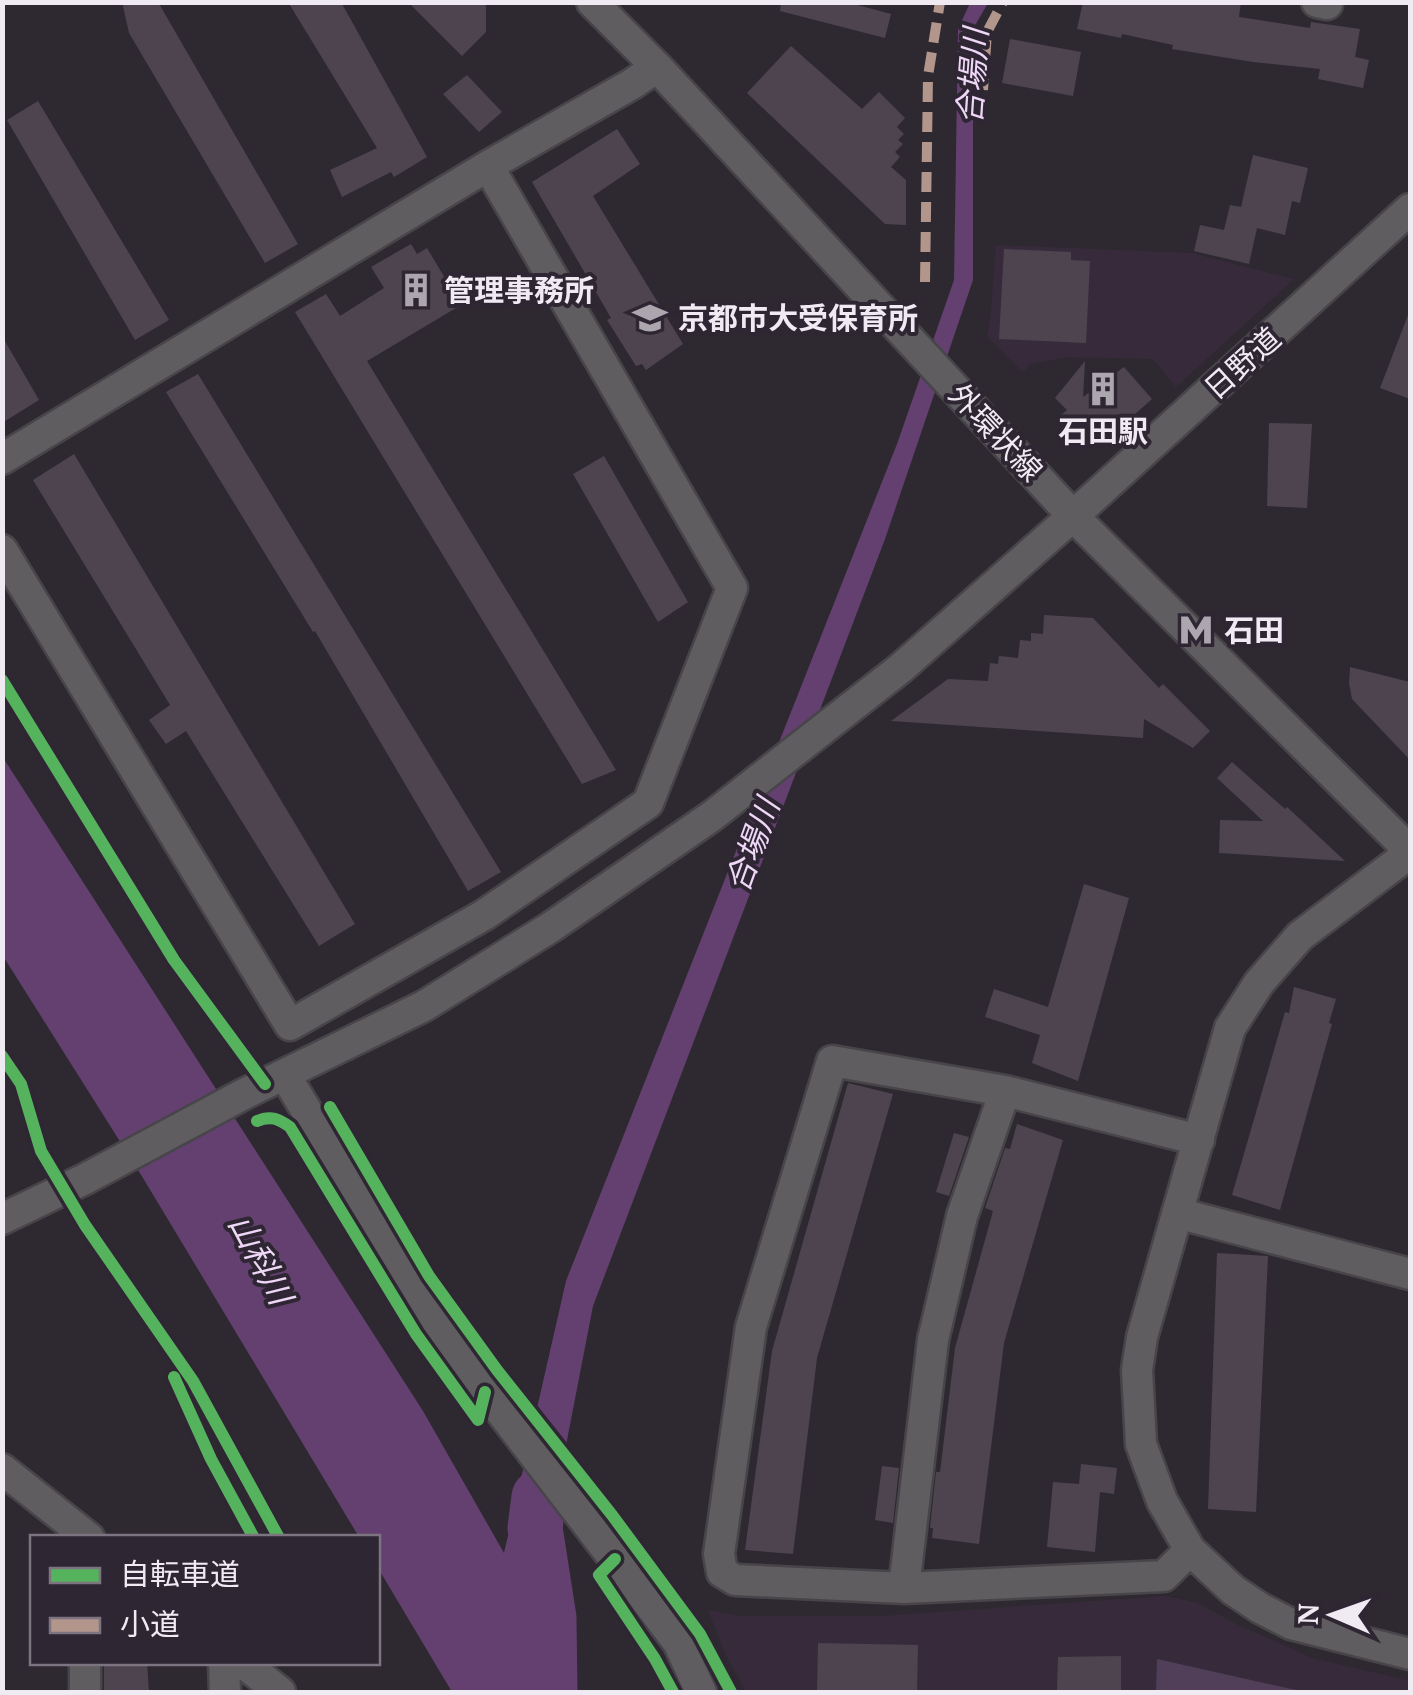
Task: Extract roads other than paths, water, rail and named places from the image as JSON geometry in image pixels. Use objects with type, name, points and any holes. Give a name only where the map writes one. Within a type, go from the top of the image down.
[{"type":"street","name":"外環状線","points":[[592,2],[1073,516],[1410,852]]},
{"type":"street","points":[[1317,2],[1327,2]]},
{"type":"street","points":[[2,459],[657,68]]},
{"type":"street","points":[[2,550],[290,1026],[484,914],[648,803],[732,588],[488,166]]},
{"type":"street","name":"日野道","points":[[2,1219],[424,1006],[551,927],[712,816],[901,668],[1410,209]]},
{"type":"street","points":[[1410,852],[1300,936],[1259,984],[1230,1028],[1142,1337],[1137,1370],[1141,1444],[1162,1501],[1190,1550],[1233,1590],[1292,1624],[1410,1654]]},
{"type":"street","points":[[1190,1550],[1164,1576],[904,1588],[735,1580],[722,1572],[719,1554],[750,1327],[832,1060],[1005,1090],[1199,1140]]},
{"type":"street","points":[[284,1074],[438,1331],[678,1642],[701,1692]]},
{"type":"street","points":[[904,1588],[933,1340],[962,1216],[1005,1090]]},
{"type":"street","points":[[1176,1213],[1410,1274]]},
{"type":"street","points":[[2,1469],[84,1535]]},
{"type":"street","points":[[85,1665],[85,1692]]},
{"type":"street","points":[[224,1665],[225,1692]]},
{"type":"street","points":[[246,1665],[280,1692]]},
{"type":"water","name":"山科川","points":[[970,3],[988,3],[973,29],[973,280],[885,539],[593,1306],[533,1616],[568,1692],[452,1692],[380,1571],[380,1535],[358,1535],[143,1178],[3,956],[2,756],[423,1411],[504,1553],[566,1281],[897,444],[954,280],[958,29]]},
{"type":"waterway","name":"合場川","points":[[539,1497],[535,1528],[549,1618],[550,1692]]},
{"type":"place","name":"管理事務所","points":[[416,290]]},
{"type":"place","name":"京都市大受保育所","points":[[650,318]]},
{"type":"place","name":"石田駅","points":[[1103,389]]},
{"type":"place","name":"石田","points":[[1196,630]]}]
